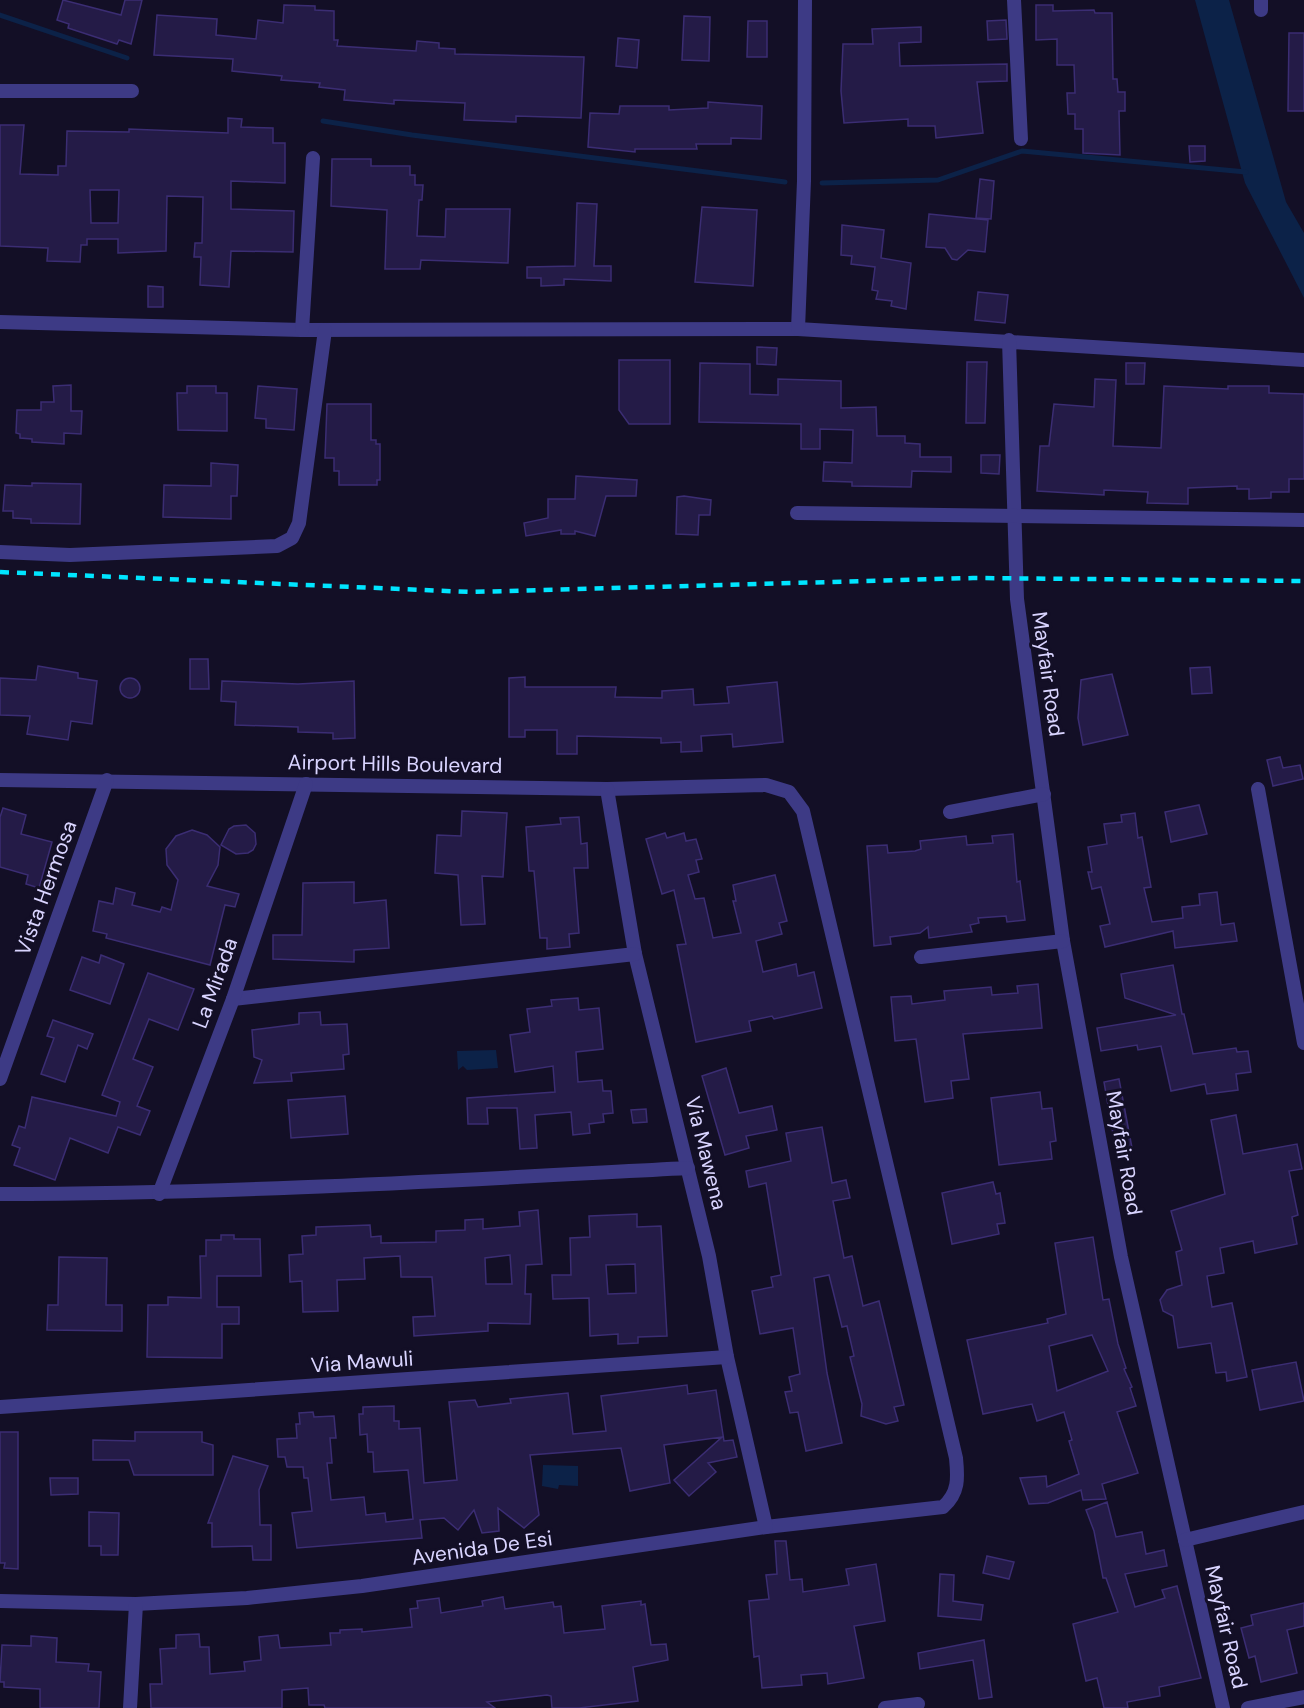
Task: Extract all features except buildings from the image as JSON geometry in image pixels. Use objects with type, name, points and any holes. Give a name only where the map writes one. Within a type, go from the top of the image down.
[{"type":"street","points":[[798,329],[804,181],[806,0]]},
{"type":"street","points":[[1014,0],[1021,139]]},
{"type":"street","points":[[0,91],[132,91]]},
{"type":"street","points":[[302,330],[313,158]]},
{"type":"street","points":[[0,322],[302,330],[798,329],[1009,340],[1304,360]]},
{"type":"street","points":[[0,552],[70,555],[277,546],[292,538],[299,523],[325,330]]},
{"type":"street","name":"Mayfair Road","points":[[1009,340],[1017,599],[1064,941],[1121,1257],[1223,1708]]},
{"type":"street","points":[[797,513],[1304,520]]},
{"type":"street","name":"Airport Hills Boulevard","points":[[0,780],[607,789],[766,785],[789,792],[803,811],[956,1458],[957,1488]]},
{"type":"street","name":"Vista Hermosa","points":[[0,1078],[107,780]]},
{"type":"street","name":"La Mirada","points":[[159,1194],[233,999],[306,784]]},
{"type":"street","name":"Via Mawena","points":[[607,789],[635,954],[709,1256],[727,1357],[766,1527]]},
{"type":"street","points":[[1258,789],[1304,1043]]},
{"type":"street","points":[[950,812],[1044,794]]},
{"type":"street","points":[[921,957],[1064,941]]},
{"type":"street","points":[[233,999],[635,954]]},
{"type":"street","points":[[0,1194],[159,1194],[688,1168]]},
{"type":"street","name":"Via Mawuli","points":[[0,1407],[727,1357]]},
{"type":"street","name":"Avenida De Esi","points":[[0,1600],[136,1604],[247,1598],[362,1586],[766,1527],[943,1507],[952,1499],[957,1488]]},
{"type":"street","points":[[1185,1540],[1304,1512]]},
{"type":"street","points":[[130,1708],[136,1604]]},
{"type":"street","points":[[1248,1708],[1304,1697]]},
{"type":"street","points":[[885,1708],[918,1704]]},
{"type":"water","points":[[1195,0],[1229,0],[1286,202],[1304,233],[1304,298],[1245,183]]},
{"type":"water","points":[[496,1050],[498,1068],[467,1070],[463,1066],[458,1070],[457,1051]]},
{"type":"water","points":[[543,1465],[578,1466],[578,1486],[559,1485],[558,1489],[542,1486]]},
{"type":"waterway","points":[[0,15],[127,58]]},
{"type":"waterway","points":[[323,121],[412,135],[785,182]]},
{"type":"waterway","points":[[822,183],[938,180],[1022,151],[1246,172]]},
{"type":"railway","points":[[0,572],[471,592],[973,578],[1304,581]]}]
